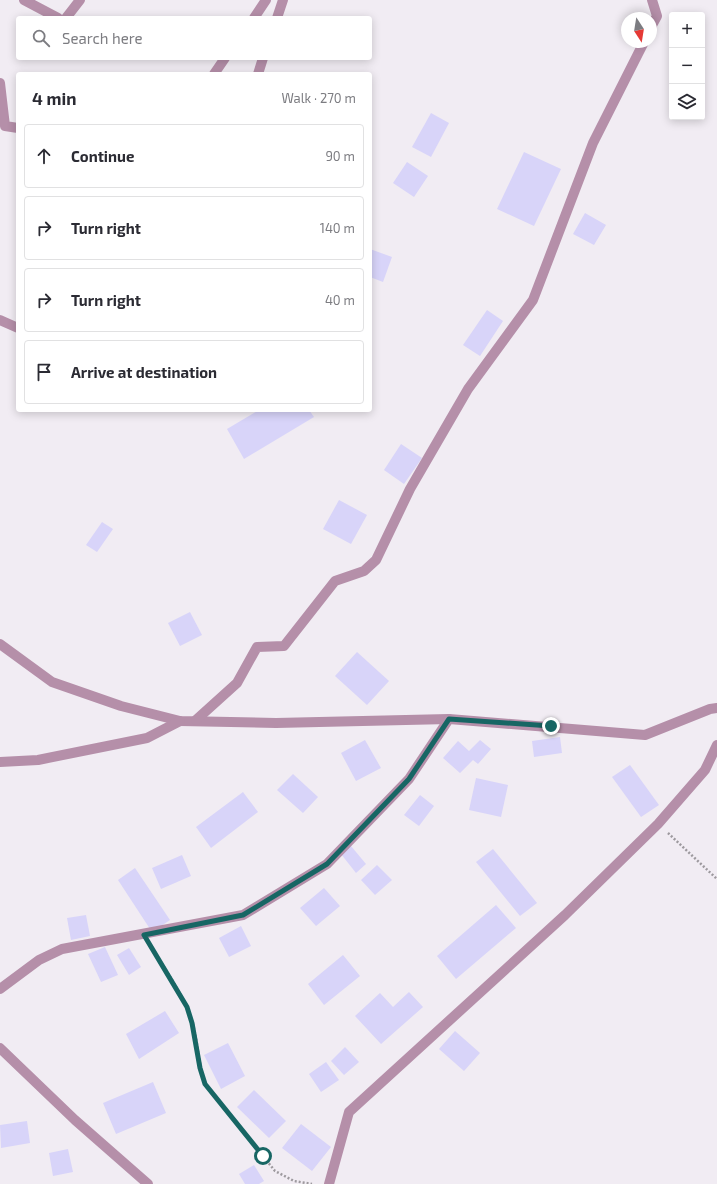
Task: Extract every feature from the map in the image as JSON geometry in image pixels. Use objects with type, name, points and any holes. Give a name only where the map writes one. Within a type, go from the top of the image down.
[{"type":"street","points":[[24,0],[54,16]]},
{"type":"street","points":[[68,16],[80,0]]},
{"type":"street","points":[[255,16],[266,0]]},
{"type":"street","points":[[278,16],[283,0]]},
{"type":"street","points":[[652,0],[655,12]]},
{"type":"street","points":[[196,720],[237,683],[257,647],[284,646],[334,582],[364,571],[376,560],[410,490],[468,389],[533,300],[593,143],[641,48]]},
{"type":"street","points":[[215,72],[224,60]]},
{"type":"street","points":[[259,72],[262,60]]},
{"type":"street","points":[[0,83],[5,126],[16,128]]},
{"type":"street","points":[[0,320],[16,327]]},
{"type":"street","points":[[0,644],[52,682],[121,706],[180,721],[196,720],[213,723],[276,723],[449,719],[645,734],[710,709],[717,708]]},
{"type":"street","points":[[0,989],[39,960],[62,949],[144,935],[243,915],[327,864],[409,779],[449,719]]},
{"type":"street","points":[[0,762],[38,760],[147,738],[180,721]]},
{"type":"street","points":[[329,1184],[348,1112],[565,915],[658,824],[705,770],[717,745]]},
{"type":"street","points":[[0,1048],[75,1120],[148,1184]]},
{"type":"path","points":[[658,824],[717,879]]},
{"type":"path","points":[[144,935],[187,1007],[192,1023],[200,1068],[205,1084],[275,1170],[294,1181],[312,1184]]},
{"type":"building","points":[[431,113],[449,123],[431,157],[412,147]]},
{"type":"building","points":[[524,152],[561,169],[534,226],[497,209]]},
{"type":"building","points":[[407,162],[428,176],[414,197],[393,183]]},
{"type":"building","points":[[585,213],[606,225],[594,245],[573,234]]},
{"type":"building","points":[[372,250],[392,257],[383,282],[372,278]]},
{"type":"building","points":[[487,310],[503,321],[480,356],[463,345]]},
{"type":"building","points":[[256,412],[310,412],[314,417],[244,459],[227,429]]},
{"type":"building","points":[[401,444],[422,458],[404,484],[384,470]]},
{"type":"building","points":[[339,500],[367,515],[351,544],[323,529]]},
{"type":"building","points":[[102,522],[113,529],[97,552],[86,545]]},
{"type":"building","points":[[190,612],[202,635],[180,646],[168,623]]},
{"type":"building","points":[[357,652],[389,681],[367,705],[335,676]]},
{"type":"building","points":[[560,737],[562,753],[534,757],[532,741]]},
{"type":"building","points":[[365,740],[381,768],[356,781],[341,753]]},
{"type":"building","points":[[480,740],[491,749],[478,764],[473,760],[460,773],[443,758],[458,741],[469,751]]},
{"type":"building","points":[[630,765],[659,805],[641,817],[612,777]]},
{"type":"building","points":[[293,774],[318,797],[303,813],[277,790]]},
{"type":"building","points":[[476,778],[508,785],[501,817],[469,810]]},
{"type":"building","points":[[243,792],[258,812],[211,848],[196,827]]},
{"type":"building","points":[[420,795],[434,806],[419,826],[404,815]]},
{"type":"building","points":[[351,846],[366,864],[356,873],[341,854]]},
{"type":"building","points":[[493,849],[537,903],[520,916],[476,862]]},
{"type":"building","points":[[182,855],[191,876],[161,889],[152,868]]},
{"type":"building","points":[[377,865],[392,880],[375,895],[361,880]]},
{"type":"building","points":[[135,868],[170,920],[152,932],[118,880]]},
{"type":"building","points":[[324,888],[340,906],[316,926],[300,908]]},
{"type":"building","points":[[496,905],[516,928],[456,979],[437,956]]},
{"type":"building","points":[[86,915],[90,936],[71,940],[67,918]]},
{"type":"building","points":[[241,926],[251,946],[229,957],[219,938]]},
{"type":"building","points":[[105,947],[118,975],[101,982],[88,954]]},
{"type":"building","points":[[129,948],[141,967],[129,975],[117,955]]},
{"type":"building","points":[[343,955],[360,976],[324,1005],[308,984]]},
{"type":"building","points":[[409,992],[423,1007],[381,1044],[355,1016],[380,993],[393,1007]]},
{"type":"building","points":[[165,1011],[179,1033],[139,1059],[126,1034]]},
{"type":"building","points":[[455,1031],[480,1053],[464,1071],[439,1049]]},
{"type":"building","points":[[228,1043],[245,1076],[221,1089],[204,1055]]},
{"type":"building","points":[[345,1047],[359,1062],[344,1075],[331,1061]]},
{"type":"building","points":[[326,1062],[339,1080],[321,1092],[309,1074]]},
{"type":"building","points":[[153,1082],[166,1113],[116,1134],[103,1103]]},
{"type":"building","points":[[254,1090],[286,1121],[269,1138],[237,1107]]},
{"type":"building","points":[[27,1121],[30,1143],[1,1148],[0,1125]]},
{"type":"building","points":[[301,1124],[331,1147],[312,1171],[282,1148]]},
{"type":"building","points":[[68,1149],[73,1172],[53,1176],[49,1153]]},
{"type":"building","points":[[254,1165],[264,1181],[259,1184],[245,1184],[239,1174]]},
{"type":"route","points":[[263,1156],[205,1084],[200,1068],[192,1023],[187,1007],[144,935],[243,915],[327,864],[409,779],[449,719],[551,726]]}]
